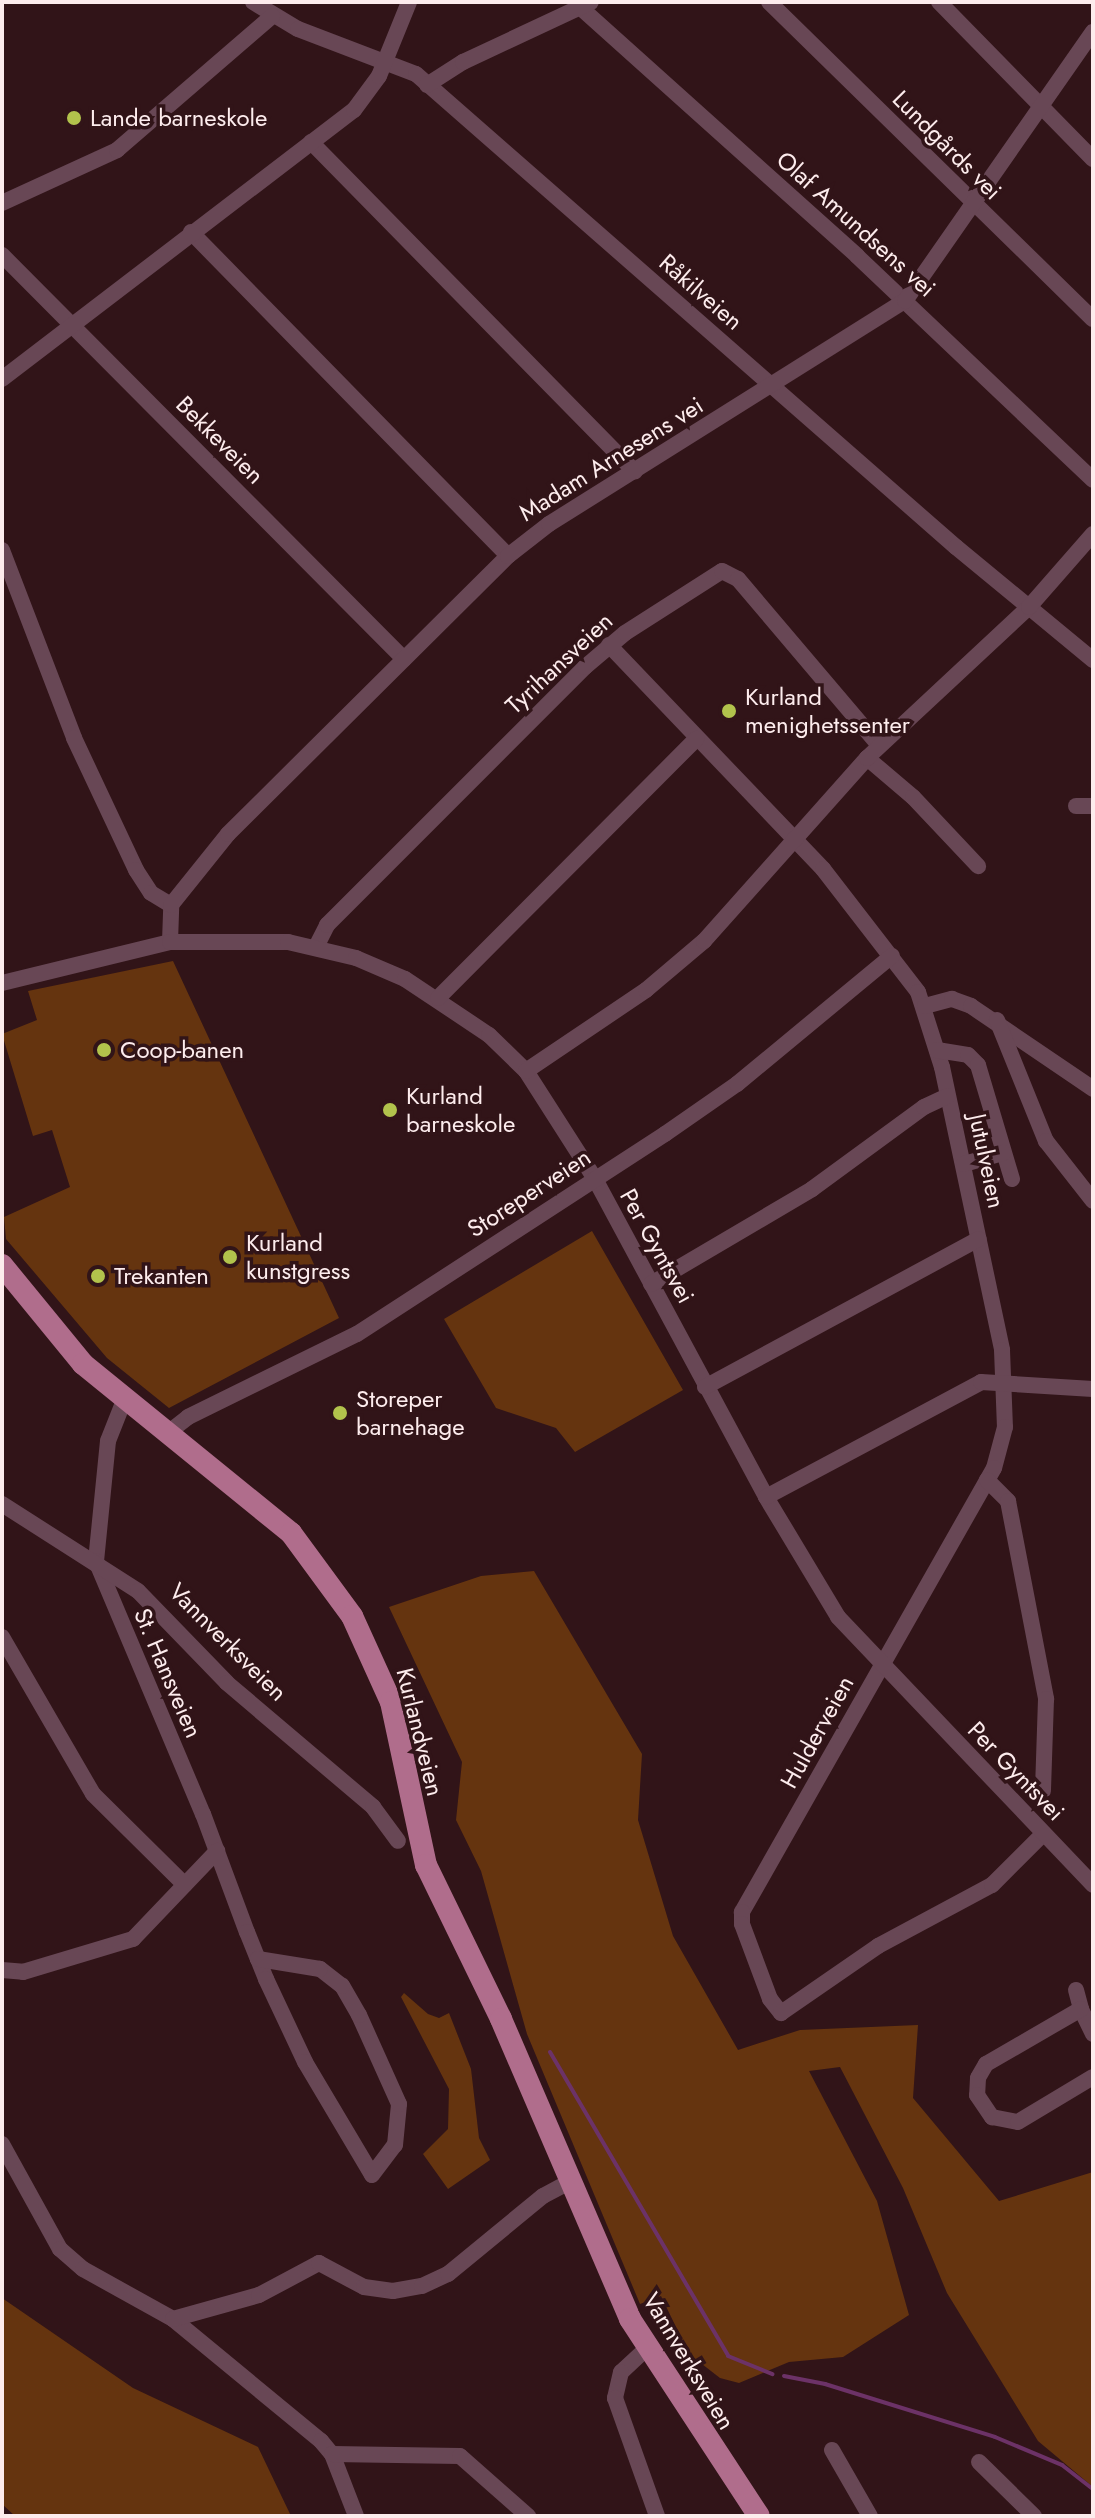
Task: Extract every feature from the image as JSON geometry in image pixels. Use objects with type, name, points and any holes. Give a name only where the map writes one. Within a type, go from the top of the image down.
[{"type":"main road","name":"Kurlandveien","points":[[3,1269],[67,1348],[291,1533],[352,1616],[391,1702],[426,1865],[501,2019],[569,2182]]},
{"type":"main road","name":"Vannverksveien","points":[[569,2182],[646,2349],[759,2516]]},
{"type":"street","name":"Råkilveien","points":[[253,2],[272,16],[383,61],[427,85],[1093,660]]},
{"type":"street","points":[[2,379],[362,101],[409,2]]},
{"type":"street","name":"Lundgårds vei","points":[[769,2],[974,206],[1093,319]]},
{"type":"street","points":[[939,2],[1093,159]]},
{"type":"street","points":[[427,85],[478,54],[586,5]]},
{"type":"street","name":"Olaf Amundsens vei","points":[[586,5],[1093,480]]},
{"type":"street","points":[[2,203],[117,150],[272,16]]},
{"type":"street","name":"Madam Arnesens vei","points":[[171,905],[279,780],[508,556],[549,524],[905,301],[1093,32]]},
{"type":"street","points":[[311,142],[635,472]]},
{"type":"street","points":[[191,232],[508,556]]},
{"type":"street","name":"Bekkeveien","points":[[2,255],[404,659]]},
{"type":"street","points":[[526,1071],[681,962],[796,841],[879,745],[1029,607],[1093,534]]},
{"type":"street","points":[[2,550],[74,738],[136,870],[151,893],[171,905],[170,942]]},
{"type":"street","name":"Tyrihansveien","points":[[316,947],[333,918],[609,645],[726,571],[879,745]]},
{"type":"street","name":"Jutulveien","points":[[609,645],[796,841],[892,956],[925,1006],[964,1164],[997,1320],[1003,1384],[1003,1439],[987,1480]]},
{"type":"street","points":[[438,998],[696,739]]},
{"type":"street","points":[[867,758],[913,797],[978,866]]},
{"type":"street","name":"Per Gyntsvei","points":[[2,983],[170,942],[264,940],[316,947],[378,967],[438,998],[489,1035],[526,1071],[595,1179],[766,1497],[838,1617],[880,1667],[1093,1885]]},
{"type":"street","name":"Storeperveien","points":[[169,1432],[188,1417],[357,1334],[595,1179],[737,1084],[892,956]]},
{"type":"street","points":[[925,1006],[952,999],[997,1020],[1093,1089]]},
{"type":"street","points":[[997,1020],[1046,1141],[1093,1201]]},
{"type":"street","points":[[937,1050],[968,1055],[978,1065],[1012,1179]]},
{"type":"street","points":[[651,1284],[812,1189],[924,1107],[948,1096]]},
{"type":"street","points":[[964,1164],[1003,1153]]},
{"type":"street","points":[[705,1387],[979,1239]]},
{"type":"street","points":[[766,1497],[981,1382],[1060,1383],[1093,1389]]},
{"type":"street","name":"St. Hansveien","points":[[125,1398],[108,1441],[96,1561],[217,1851],[258,1959],[305,2062],[372,2175],[395,2145],[400,2116],[395,2088],[365,2025],[332,1976],[305,1964],[258,1959]]},
{"type":"street","points":[[987,1480],[1008,1501],[1046,1699],[1043,1791]]},
{"type":"street","name":"Hulderveien","points":[[987,1480],[742,1912],[746,1937],[770,1999],[781,2013],[878,1946],[992,1885],[1043,1834]]},
{"type":"street","name":"Vannverksveien","points":[[2,1504],[96,1561],[158,1608],[227,1683],[373,1807],[398,1841]]},
{"type":"street","points":[[2,1637],[86,1785],[185,1885]]},
{"type":"street","points":[[2,1970],[23,1972],[118,1946],[141,1933],[217,1851]]},
{"type":"street","points":[[1076,1990],[1093,2034]]},
{"type":"street","points":[[1081,2009],[986,2064],[977,2095],[992,2117],[1018,2122],[1093,2077]]},
{"type":"street","points":[[2,2144],[60,2249],[83,2269],[173,2319],[332,2454],[356,2516]]},
{"type":"street","points":[[173,2319],[259,2295],[319,2263],[364,2287],[393,2291],[422,2286],[448,2274],[526,2209],[569,2182]]},
{"type":"street","points":[[646,2349],[621,2372],[615,2398],[657,2516]]},
{"type":"street","points":[[832,2450],[870,2516]]},
{"type":"street","points":[[332,2454],[460,2456],[528,2516]]},
{"type":"street","points":[[979,2462],[1034,2516]]},
{"type":"shaded area","points":[[173,961],[339,1318],[169,1408],[107,1358],[6,1239],[4,1217],[70,1187],[52,1130],[33,1136],[2,1034],[37,1020],[28,991]]},
{"type":"shaded area","points":[[592,1231],[683,1390],[575,1452],[556,1428],[496,1408],[444,1319]]},
{"type":"shaded area","points":[[534,1571],[642,1754],[638,1820],[673,1936],[738,2050],[800,2030],[918,2025],[913,2098],[999,2201],[1093,2172],[1093,2487],[1038,2441],[947,2293],[903,2188],[840,2067],[809,2071],[877,2201],[909,2315],[843,2357],[789,2362],[739,2383],[720,2378],[689,2354],[661,2296],[640,2304],[527,2034],[481,1871],[456,1820],[462,1762],[389,1607],[481,1576]]},
{"type":"shaded area","points":[[404,1993],[428,2014],[439,2018],[449,2013],[471,2069],[479,2138],[490,2160],[448,2189],[423,2154],[448,2129],[449,2089],[401,1997]]},
{"type":"shaded area","points":[[2,2298],[133,2388],[258,2447],[291,2516],[15,2516],[2,2504]]},
{"type":"waterway","points":[[550,2052],[728,2356],[772,2374]]},
{"type":"waterway","points":[[784,2376],[825,2384],[995,2437],[1062,2465],[1093,2489]]},
{"type":"place","name":"Lande barneskole","points":[[74,118]]},
{"type":"place","name":"Kurland menighetssenter","points":[[729,711]]},
{"type":"place","name":"Coop-banen","points":[[104,1050]]},
{"type":"place","name":"Kurland barneskole","points":[[390,1110]]},
{"type":"place","name":"Kurland kunstgress","points":[[230,1257]]},
{"type":"place","name":"Trekanten","points":[[98,1276]]},
{"type":"place","name":"Storeper barnehage","points":[[340,1413]]}]
